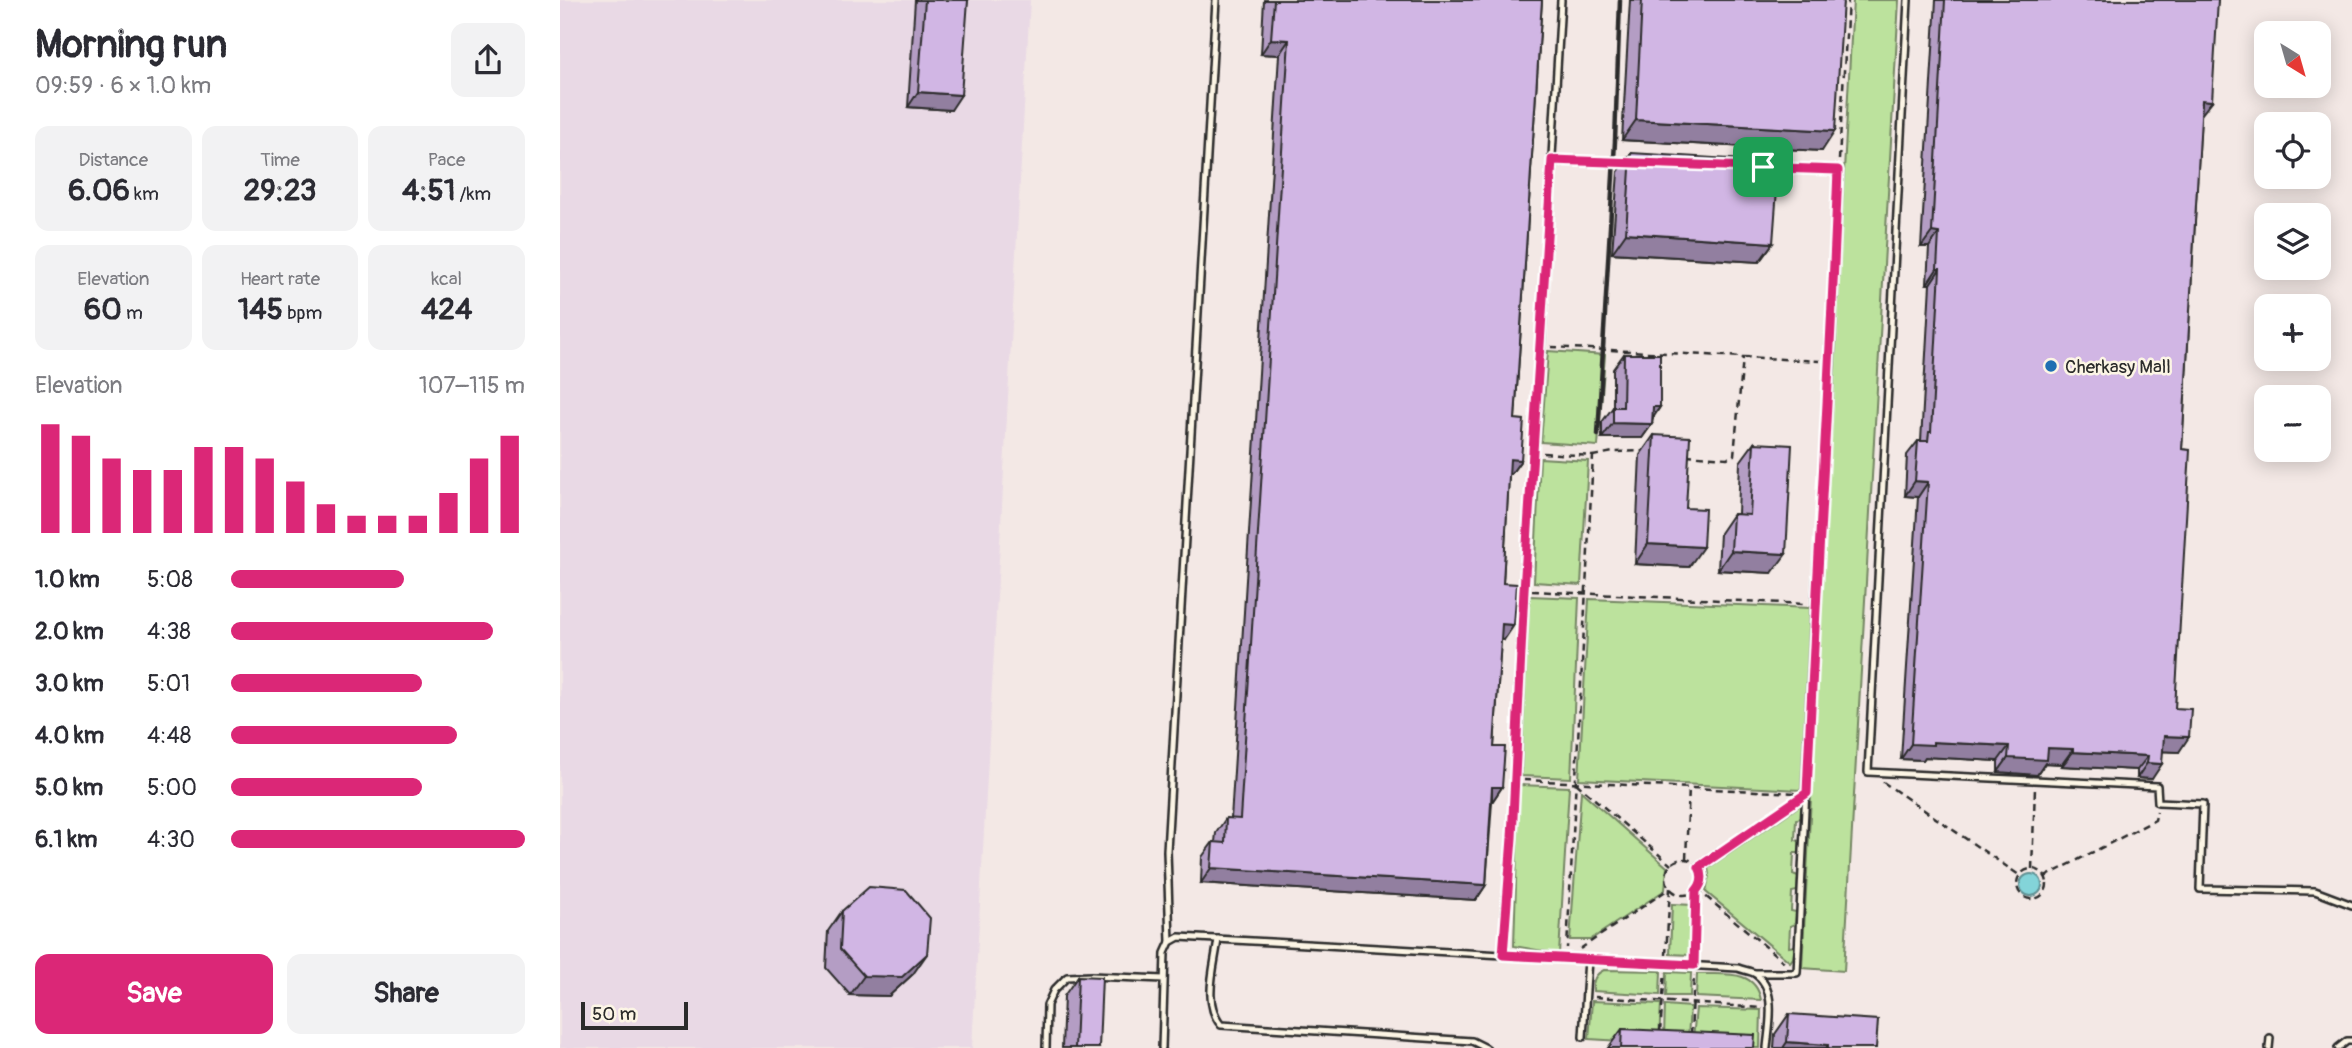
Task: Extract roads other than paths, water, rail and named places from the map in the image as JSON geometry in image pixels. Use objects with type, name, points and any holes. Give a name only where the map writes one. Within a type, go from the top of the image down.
[{"type":"lane","points":[[1161,1048],[1165,953],[1170,942],[1167,851],[1216,0]]},
{"type":"lane","points":[[1503,955],[1561,0]]},
{"type":"lane","points":[[1908,0],[1868,772],[2157,786],[2158,802],[2203,804],[2200,889],[2315,891],[2352,905]]},
{"type":"lane","points":[[1552,160],[1640,163]]},
{"type":"lane","points":[[1170,942],[1180,937],[1694,965],[1738,968],[1754,973],[1797,973],[1815,605],[1831,361],[1838,170],[1759,167]]},
{"type":"lane","points":[[1218,939],[1210,1002],[1213,1016],[1221,1026],[1472,1041],[1486,1048]]},
{"type":"lane","points":[[1583,1037],[1588,959]]},
{"type":"lane","points":[[1754,973],[1765,985],[1770,999],[1768,1048]]},
{"type":"lane","points":[[1046,1048],[1047,1004],[1054,990],[1068,977],[1164,979]]},
{"type":"lane","points":[[2269,1048],[2270,1038]]},
{"type":"lane","points":[[2338,1048],[2347,1041],[2352,1041]]},
{"type":"water","points":[[2031,874],[2041,881],[2042,885],[2035,895],[2031,896],[2021,889],[2020,885],[2027,875]]},
{"type":"railway","points":[[1598,435],[1615,141],[1620,0]]},
{"type":"place","name":"Cherkasy Mall","points":[[2051,366]]}]
